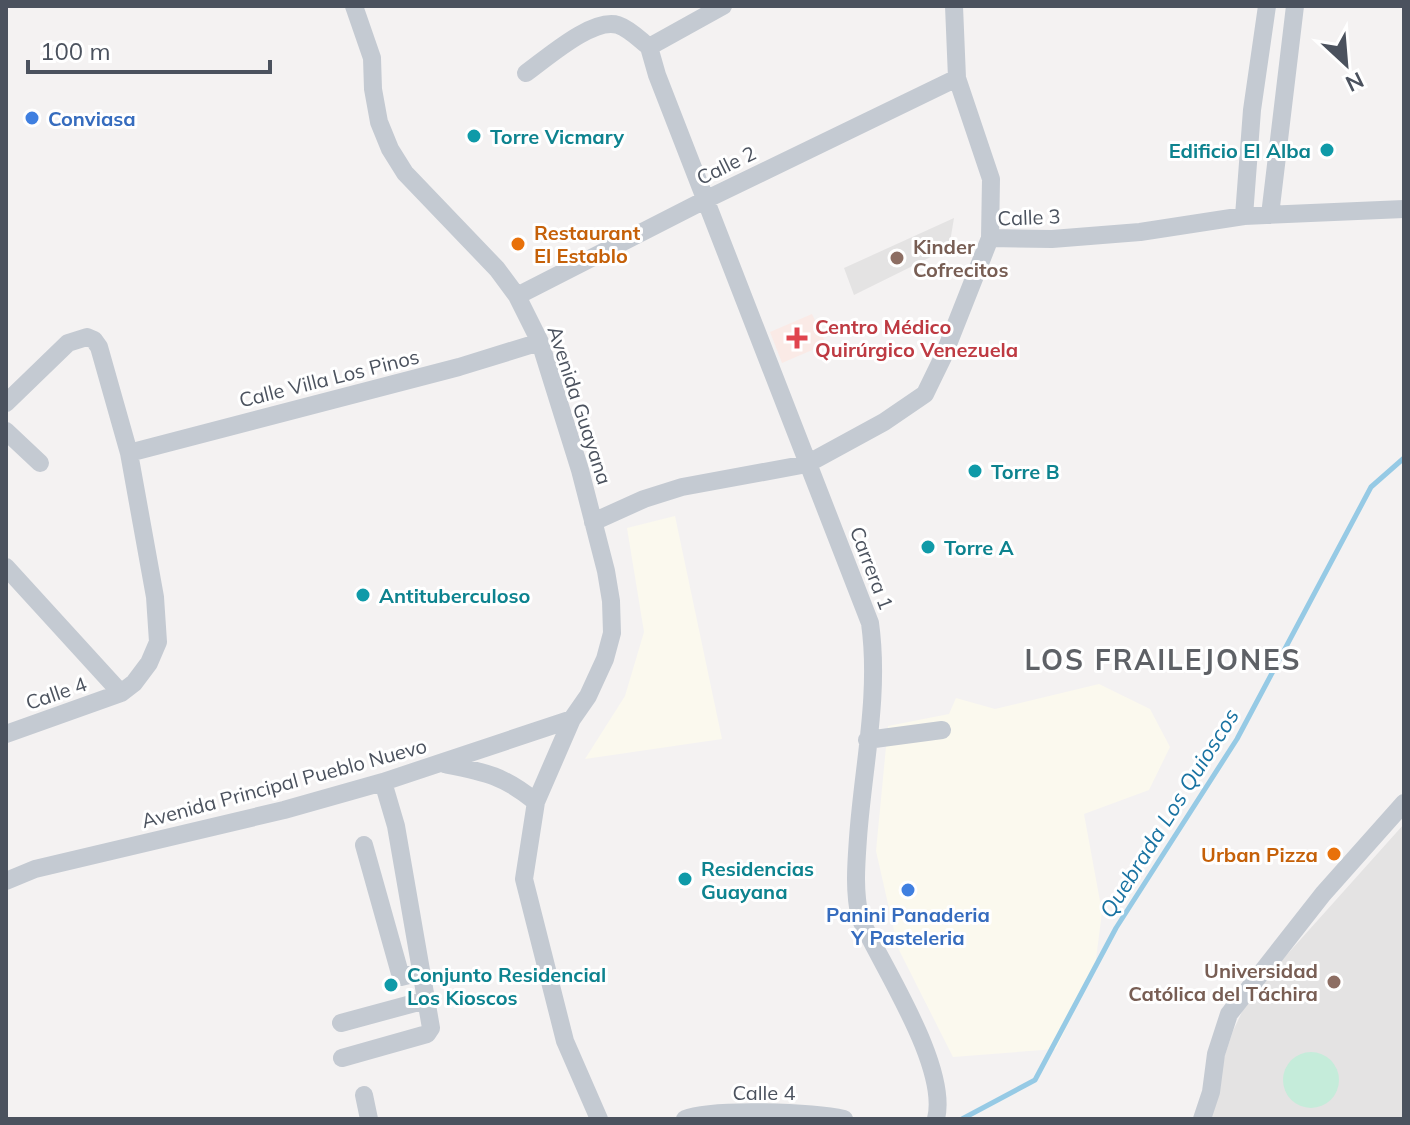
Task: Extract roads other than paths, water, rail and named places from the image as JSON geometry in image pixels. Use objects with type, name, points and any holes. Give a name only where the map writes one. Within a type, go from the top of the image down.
[{"type":"street","name":"Avenida Guayana","points":[[354,6],[372,58],[379,122],[390,149],[405,173],[478,247],[517,296],[540,342],[580,470],[606,571],[612,633],[605,659],[588,696],[572,719],[536,802],[524,879],[565,1041],[599,1118]]},
{"type":"street","points":[[526,73],[582,33],[602,24],[618,25],[649,47],[723,6]]},
{"type":"street","points":[[954,6],[957,78],[991,179],[990,238]]},
{"type":"street","points":[[1244,216],[1252,110],[1267,6]]},
{"type":"street","points":[[1270,215],[1295,6]]},
{"type":"street","name":"Carrera 1","points":[[649,47],[705,200],[870,623],[875,672],[861,793],[855,898],[860,918],[931,1062],[939,1107],[936,1119]]},
{"type":"street","name":"Calle 2","points":[[517,296],[705,200],[957,78]]},
{"type":"street","name":"Calle 3","points":[[593,522],[644,499],[682,487],[807,464],[884,422],[925,394],[990,238],[1052,239],[1111,235],[1244,216],[1404,209]]},
{"type":"street","points":[[6,403],[68,343],[87,337],[99,347],[129,453],[155,597],[158,642],[149,663],[134,683],[121,693],[6,567]]},
{"type":"street","name":"Calle Villa Los Pinos","points":[[129,453],[459,367],[540,342]]},
{"type":"street","points":[[6,431],[40,463]]},
{"type":"street","name":"Calle 4","points":[[6,734],[121,693]]},
{"type":"street","name":"Avenida Principal Pueblo Nuevo","points":[[6,881],[35,869],[284,810],[383,782],[572,719]]},
{"type":"street","points":[[867,740],[942,730]]},
{"type":"street","points":[[442,763],[500,777],[536,802]]},
{"type":"street","points":[[342,1058],[429,1033],[431,1028],[396,826],[383,782]]},
{"type":"street","points":[[1202,1119],[1211,1092],[1216,1054],[1229,1014],[1323,894],[1404,803]]},
{"type":"street","points":[[364,845],[401,977],[421,972]]},
{"type":"street","points":[[341,1023],[426,1000]]},
{"type":"street","points":[[364,1095],[369,1119]]},
{"type":"street","name":"Calle 4","points":[[685,1119],[745,1113],[795,1113],[844,1119]]},
{"type":"waterway","name":"Quebrada Los Quioscos","points":[[962,1119],[1035,1080],[1116,928],[1237,739],[1371,487],[1404,458]]},
{"type":"place","name":"Conviasa","points":[[32,118]]},
{"type":"place","name":"Torre Vicmary","points":[[474,136]]},
{"type":"place","name":"Edificio El Alba","points":[[1327,150]]},
{"type":"place","name":"Restaurant El Establo","points":[[518,244]]},
{"type":"place","name":"Kinder Cofrecitos","points":[[897,258]]},
{"type":"place","name":"Centro Médico Quirúrgico Venezuela","points":[[797,338]]},
{"type":"place","name":"Torre B","points":[[975,471]]},
{"type":"place","name":"Torre A","points":[[928,547]]},
{"type":"place","name":"Antituberculoso","points":[[363,595]]},
{"type":"place","name":"Urban Pizza","points":[[1334,854]]},
{"type":"place","name":"Residencias Guayana","points":[[685,879]]},
{"type":"place","name":"Panini Panaderia Y Pasteleria","points":[[908,890]]},
{"type":"place","name":"Universidad Católica del Táchira","points":[[1334,982]]},
{"type":"place","name":"Conjunto Residencial Los Kioscos","points":[[391,985]]},
{"type":"district","name":"LOS FRAILEJONES","points":[[1163,659]]}]
